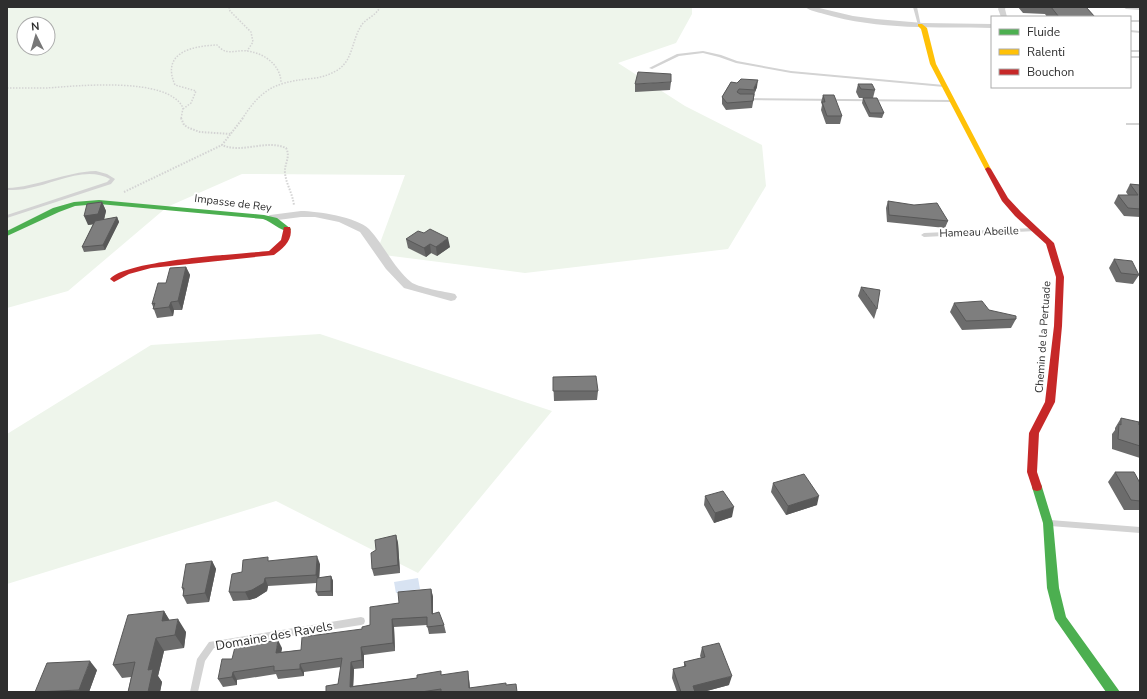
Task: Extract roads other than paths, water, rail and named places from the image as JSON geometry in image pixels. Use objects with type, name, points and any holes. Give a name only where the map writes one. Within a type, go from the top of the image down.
[{"type":"street","points":[[808,7],[824,12],[864,20],[920,24],[991,26]]},
{"type":"street","points":[[1126,7],[1140,8]]},
{"type":"street","name":"Chemin de la Pertuade","points":[[920,24],[924,28],[934,64],[944,86],[1005,199],[1050,243],[1060,277],[1058,326],[1050,402],[1034,433],[1032,472],[1048,523],[1053,588],[1061,619],[1114,692]]},
{"type":"street","name":"Impasse de Rey","points":[[7,234],[44,214],[77,204],[99,202],[249,215],[270,218],[288,229],[288,234],[280,249],[271,253],[151,266],[126,272],[114,279]]},
{"type":"street","points":[[270,218],[315,214],[347,222],[364,230],[381,252],[390,268],[408,286],[451,297]]},
{"type":"lane","points":[[915,7],[920,24]]},
{"type":"lane","points":[[651,68],[678,55],[703,52],[736,62],[791,72],[944,86]]},
{"type":"lane","points":[[739,99],[952,101]]},
{"type":"lane","points":[[1128,124],[1140,124]]},
{"type":"lane","points":[[7,189],[27,187],[88,173],[108,175],[113,179],[109,183],[7,217]]},
{"type":"lane","name":"Hameau Abeille","points":[[924,235],[1035,230]]},
{"type":"lane","points":[[1048,523],[1140,530]]},
{"type":"lane","name":"Domaine des Ravels","points":[[194,692],[202,659],[212,645],[361,621]]},
{"type":"water","points":[[418,578],[420,589],[396,593],[394,582]]}]
